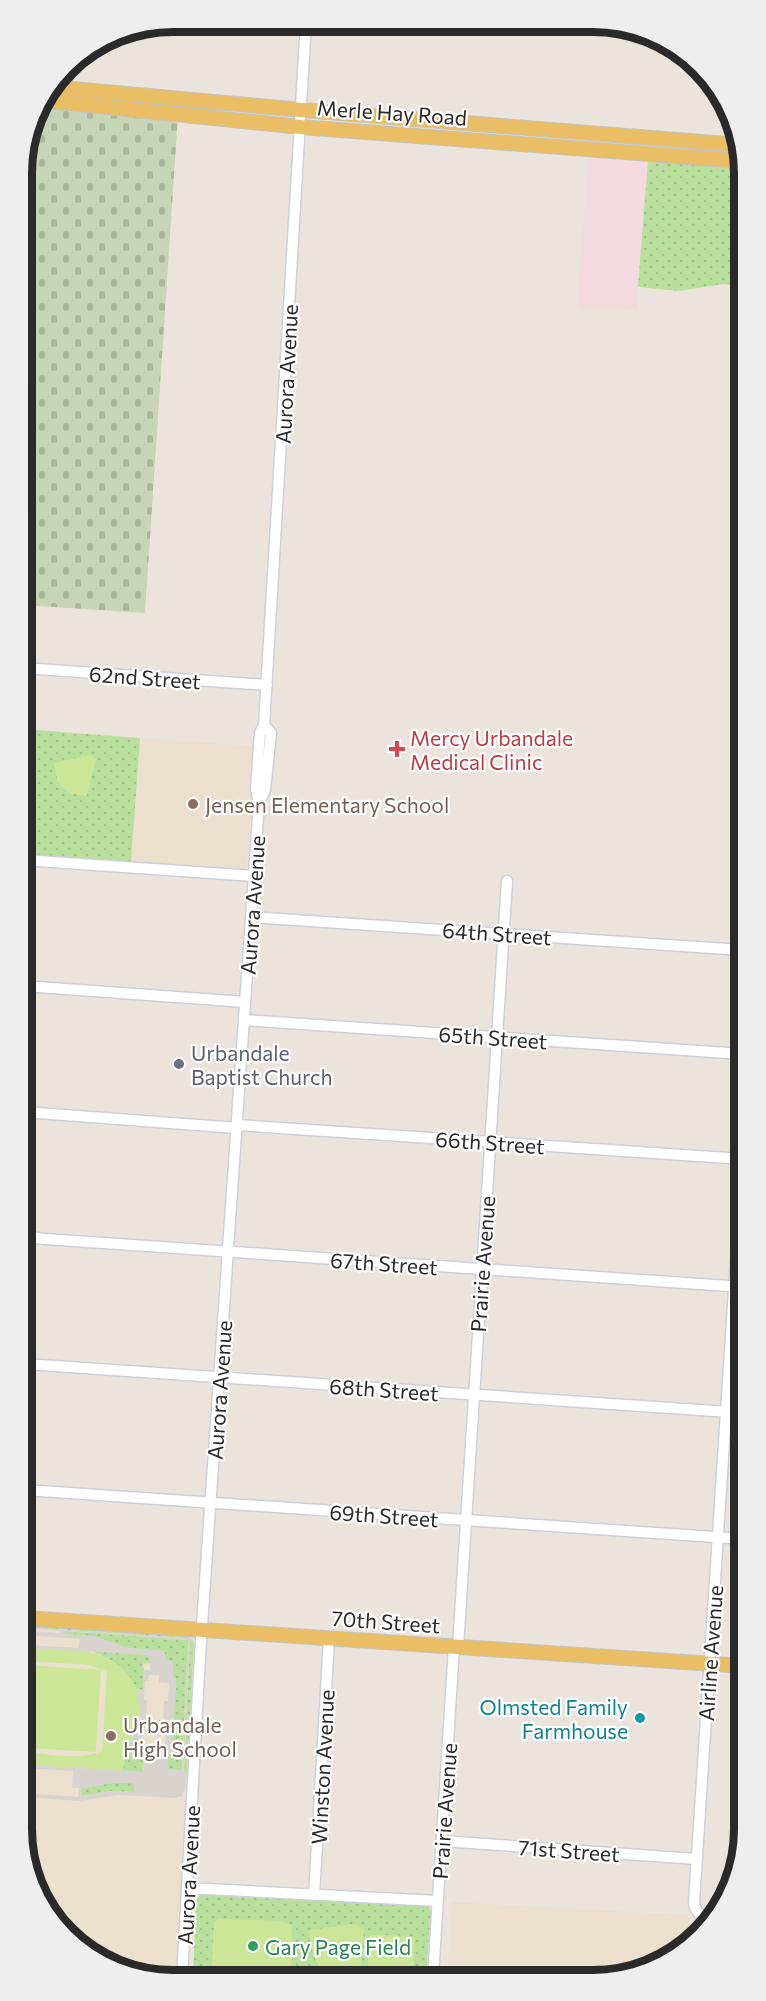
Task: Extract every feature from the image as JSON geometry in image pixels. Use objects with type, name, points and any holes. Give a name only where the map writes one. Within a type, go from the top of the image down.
[{"type":"main road","name":"Merle Hay Road","points":[[60,88],[302,110],[731,144]]},
{"type":"main road","name":"Merle Hay Road","points":[[51,101],[301,127],[733,160]]},
{"type":"main road","name":"70th Street","points":[[32,1618],[734,1665]]},
{"type":"street","name":"Aurora Avenue","points":[[182,1970],[202,1630],[259,802],[265,790],[271,733],[264,725],[306,32]]},
{"type":"street","name":"62nd Street","points":[[32,669],[267,686]]},
{"type":"street","points":[[32,861],[254,876]]},
{"type":"street","name":"Prairie Avenue","points":[[433,1970],[466,1520],[507,881]]},
{"type":"street","name":"64th Street","points":[[251,917],[734,949]]},
{"type":"street","points":[[32,987],[245,1002]]},
{"type":"street","name":"65th Street","points":[[244,1020],[734,1053]]},
{"type":"street","name":"66th Street","points":[[32,1113],[734,1158]]},
{"type":"street","name":"67th Street","points":[[32,1237],[734,1287]]},
{"type":"street","name":"Airline Avenue","points":[[704,1916],[698,1913],[694,1902],[726,1412],[734,1335]]},
{"type":"street","name":"68th Street","points":[[32,1364],[734,1412]]},
{"type":"street","name":"69th Street","points":[[32,1490],[734,1538]]},
{"type":"street","name":"Winston Avenue","points":[[314,1895],[329,1639]]},
{"type":"street","name":"71st Street","points":[[442,1841],[697,1859]]},
{"type":"street","points":[[188,1888],[438,1901]]},
{"type":"shaded area","points":[[597,156],[648,160],[637,309],[581,308],[577,305],[588,165],[591,159]]},
{"type":"shaded area","name":"Jensen Elementary School","points":[[140,738],[255,746],[245,868],[240,870],[131,862]]},
{"type":"shaded area","name":"Urbandale High School","points":[[32,1618],[202,1630],[182,1970],[145,1967],[110,1955],[79,1935],[55,1907],[42,1883],[36,1865],[32,1829]]},
{"type":"shaded area","points":[[32,1627],[188,1638],[188,1635],[191,1638],[193,1641],[190,1641],[184,1770],[187,1771],[186,1788],[182,1796],[175,1798],[118,1795],[79,1801],[32,1797],[32,1793],[78,1797],[79,1788],[72,1788],[73,1771],[32,1768],[32,1765],[143,1772],[144,1758],[139,1757],[140,1739],[133,1738],[140,1710],[136,1689],[143,1689],[144,1670],[150,1670],[150,1655],[32,1648],[32,1645],[78,1648],[80,1639],[32,1636],[32,1631],[60,1633],[61,1631]],"holes":[[[65,1631],[188,1640],[182,1770],[167,1769],[168,1755],[172,1754],[176,1678],[173,1676],[173,1661],[164,1660],[165,1651],[128,1648],[93,1636],[65,1634]],[[149,1675],[159,1675],[159,1682],[169,1683],[168,1701],[164,1701],[165,1749],[155,1748],[154,1754],[144,1754],[144,1748],[141,1747],[147,1700],[144,1700],[145,1681],[148,1681]],[[112,1783],[134,1783],[134,1792],[110,1791],[82,1796],[82,1788]]]},
{"type":"shaded area","points":[[452,1902],[687,1915],[692,1925],[692,1930],[672,1946],[648,1959],[630,1965],[594,1970],[447,1970]]},
{"type":"green space","points":[[48,106],[178,115],[145,613],[32,606],[32,163],[36,136]]},
{"type":"green space","points":[[648,160],[734,167],[734,285],[723,284],[679,291],[638,287]]},
{"type":"green space","points":[[32,730],[140,738],[131,862],[32,855]]},
{"type":"green space","points":[[90,755],[96,759],[87,796],[67,791],[59,783],[54,763]]},
{"type":"green space","points":[[32,1624],[188,1635],[188,1638],[32,1627]]},
{"type":"green space","points":[[65,1631],[188,1640],[182,1770],[167,1770],[168,1755],[172,1753],[176,1679],[170,1674],[164,1651],[128,1648],[93,1636],[65,1634]]},
{"type":"green space","points":[[190,1640],[194,1645],[187,1771],[184,1771]]},
{"type":"green space","points":[[32,1648],[69,1649],[97,1654],[121,1668],[131,1679],[138,1694],[140,1714],[137,1727],[125,1750],[123,1771],[32,1765],[32,1753],[84,1756],[102,1751],[107,1672],[90,1665],[32,1661]]},
{"type":"green space","points":[[95,1651],[150,1655],[150,1663],[142,1664],[143,1689],[136,1689],[120,1666]]},
{"type":"green space","points":[[32,1665],[101,1670],[96,1752],[32,1748]]},
{"type":"green space","points":[[133,1738],[140,1738],[139,1757],[144,1758],[143,1772],[123,1771],[125,1749]]},
{"type":"green space","points":[[112,1783],[135,1783],[134,1792],[110,1791],[82,1796],[82,1788]]},
{"type":"green space","points":[[201,1894],[428,1905],[431,1911],[426,1970],[193,1970],[196,1899]]},
{"type":"green space","name":"Gary Page Field","points":[[219,1919],[282,1921],[291,1926],[293,1952],[288,1970],[211,1970],[214,1922]]},
{"type":"green space","points":[[354,1924],[360,1926],[364,1930],[360,1970],[323,1970],[314,1955],[309,1930]]},
{"type":"green space","points":[[370,1934],[415,1937],[413,1970],[367,1970]]},
{"type":"place","name":"Mercy Urbandale Medical Clinic","points":[[397,749]]},
{"type":"place","name":"Jensen Elementary School","points":[[193,804]]},
{"type":"place","name":"Urbandale Baptist Church","points":[[179,1064]]},
{"type":"place","name":"Olmsted Family Farmhouse","points":[[640,1718]]},
{"type":"place","name":"Urbandale High School","points":[[111,1736]]},
{"type":"place","name":"Gary Page Field","points":[[253,1946]]}]
